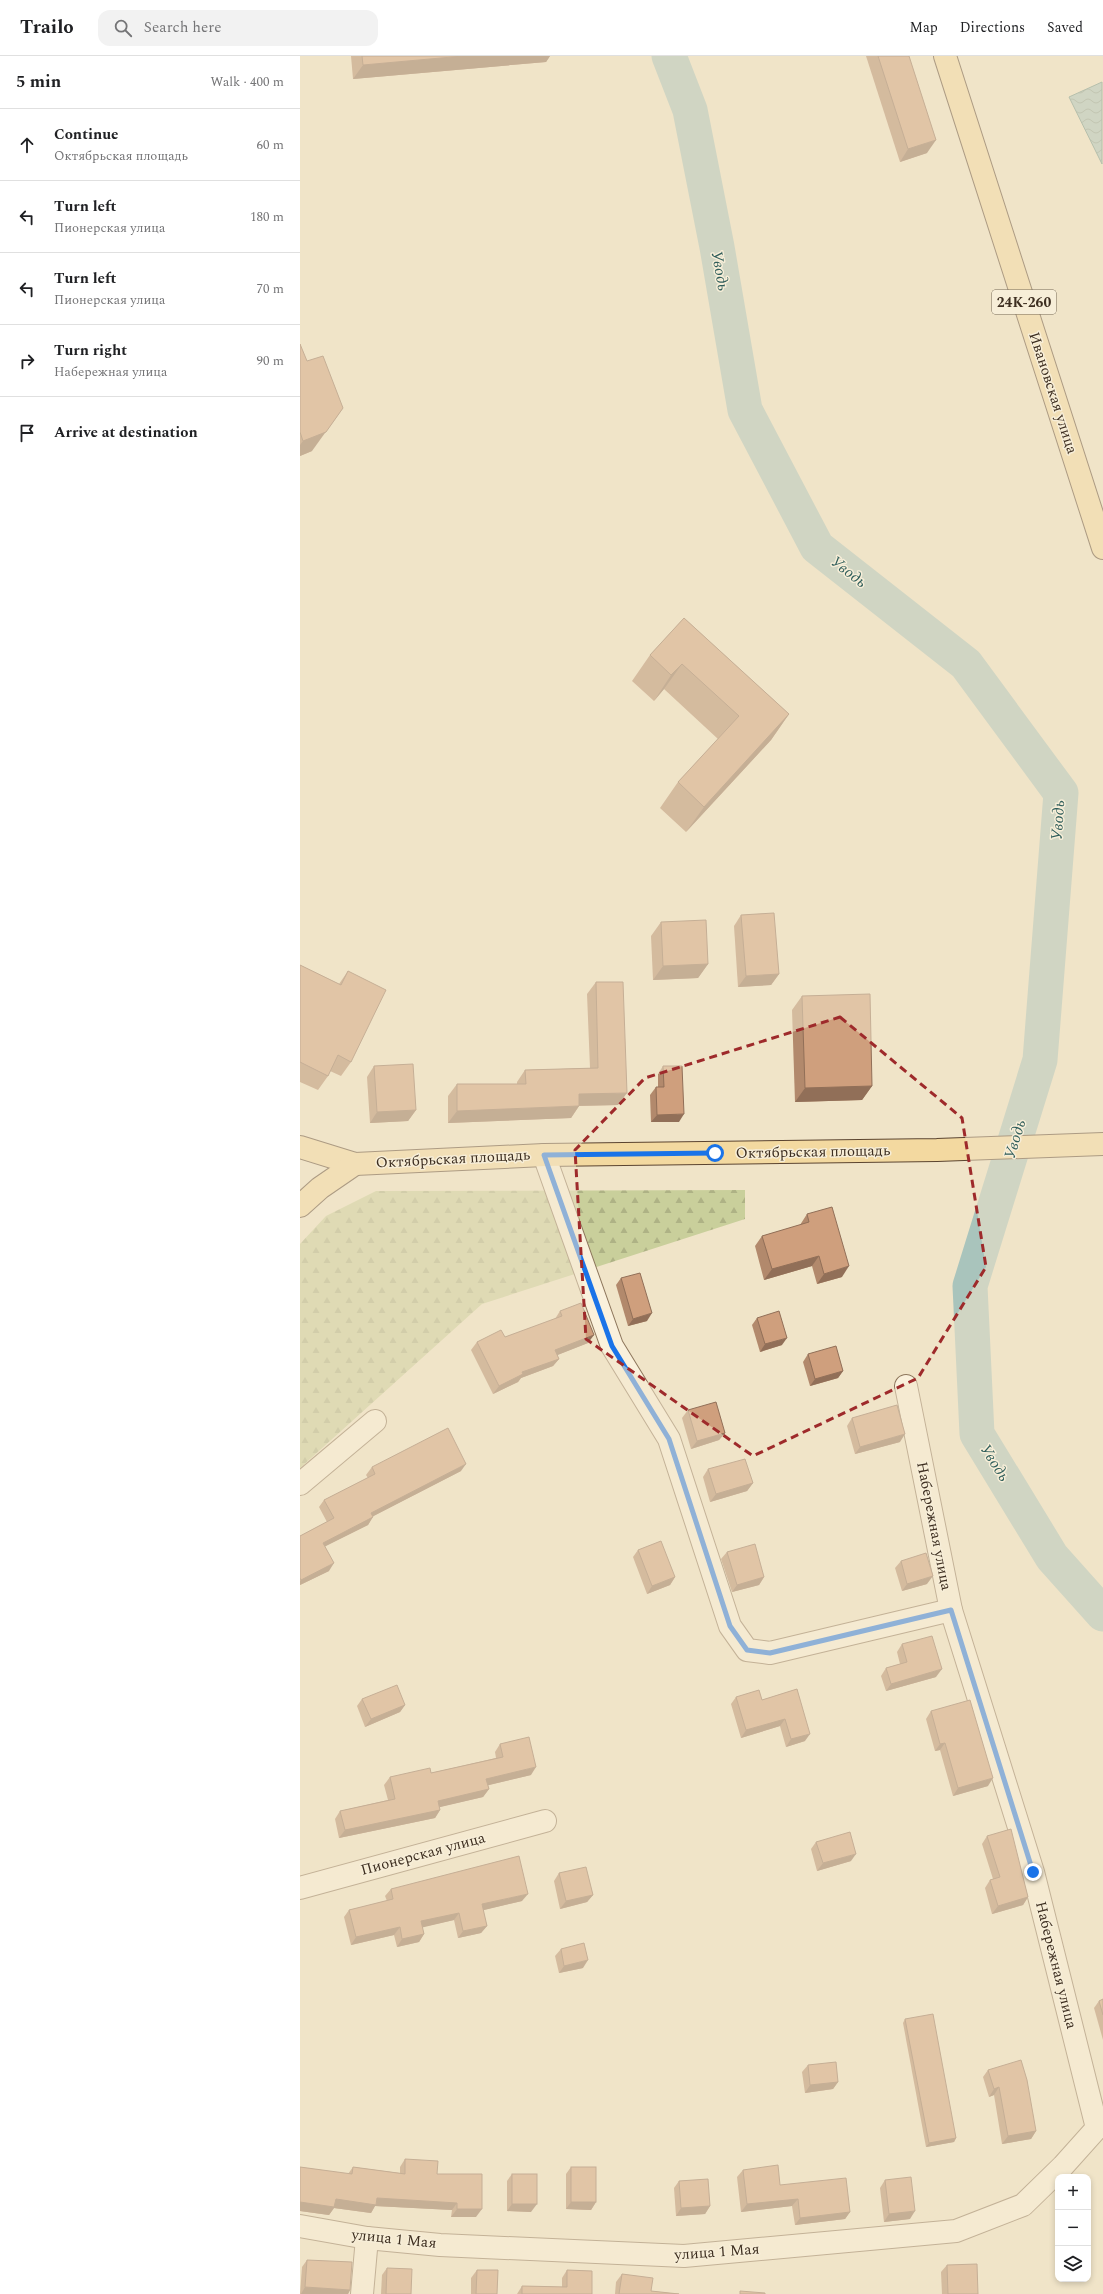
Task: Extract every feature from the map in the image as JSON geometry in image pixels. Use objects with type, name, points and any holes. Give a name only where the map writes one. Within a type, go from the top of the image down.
[{"type":"main road","name":"Ивановская улица","points":[[945,56],[1103,548]]},
{"type":"main road","name":"Октябрьская площадь","points":[[355,1164],[544,1155],[936,1150],[1103,1144]]},
{"type":"main road","points":[[300,1147],[355,1164]]},
{"type":"main road","points":[[300,1206],[320,1188],[355,1164]]},
{"type":"street","points":[[544,1155],[612,1346],[669,1439],[730,1626],[747,1650],[770,1653],[951,1610]]},
{"type":"street","name":"Набережная улица","points":[[906,1386],[951,1610],[1033,1872],[1097,2128]]},
{"type":"street","points":[[300,1484],[375,1421]]},
{"type":"street","name":"Пионерская улица","points":[[300,1888],[546,1821]]},
{"type":"street","name":"улица 1 Мая","points":[[300,2226],[367,2238],[440,2245],[684,2256],[956,2231],[1023,2205],[1063,2166],[1097,2128]]},
{"type":"street","points":[[362,2294],[367,2238]]},
{"type":"highlighted area","points":[[840,1017],[962,1118],[986,1267],[918,1378],[753,1456],[586,1339],[575,1150],[645,1078]]},
{"type":"green space","points":[[745,1190],[745,1219],[482,1304],[300,1468],[300,1244],[326,1216],[376,1191]]},
{"type":"water","points":[[1102,82],[1102,164],[1069,97]]},
{"type":"building","points":[[362,56],[463,56],[363,65]]},
{"type":"building","points":[[878,56],[909,56],[936,140],[908,149]]},
{"type":"building","points":[[300,344],[307,361],[323,356],[343,408],[326,432],[303,441],[300,432]]},
{"type":"building","points":[[684,618],[789,714],[704,807],[678,782],[739,716],[682,664],[671,675],[650,655]]},
{"type":"building","points":[[774,913],[779,974],[746,976],[741,915]]},
{"type":"building","points":[[706,920],[708,964],[663,966],[661,922]]},
{"type":"building","points":[[300,965],[341,985],[348,971],[386,990],[351,1062],[338,1055],[328,1076],[300,1062]]},
{"type":"building","points":[[596,982],[623,982],[627,1093],[579,1094],[579,1106],[457,1111],[457,1084],[526,1084],[525,1070],[598,1068]]},
{"type":"building","points":[[870,994],[872,1086],[805,1088],[802,996]]},
{"type":"building","points":[[413,1064],[416,1110],[377,1112],[374,1066]]},
{"type":"building","points":[[663,1066],[682,1066],[684,1114],[657,1115],[656,1087],[664,1087]]},
{"type":"building","points":[[832,1207],[849,1266],[824,1274],[819,1256],[772,1269],[762,1236],[809,1222],[807,1214]]},
{"type":"building","points":[[640,1273],[652,1313],[633,1319],[621,1278]]},
{"type":"building","points":[[581,1303],[594,1335],[555,1350],[559,1359],[522,1372],[523,1374],[499,1386],[477,1342],[501,1330],[505,1337],[562,1316],[560,1311]]},
{"type":"building","points":[[779,1311],[787,1338],[765,1344],[757,1318]]},
{"type":"building","points":[[836,1346],[843,1371],[815,1379],[808,1354]]},
{"type":"building","points":[[716,1402],[725,1433],[697,1441],[688,1410]]},
{"type":"building","points":[[897,1405],[905,1434],[860,1447],[852,1418]]},
{"type":"building","points":[[448,1428],[466,1464],[371,1513],[373,1517],[323,1543],[334,1563],[301,1580],[300,1536],[334,1518],[324,1500],[375,1474],[372,1467]]},
{"type":"building","points":[[745,1459],[753,1483],[716,1494],[708,1469]]},
{"type":"building","points":[[661,1541],[675,1577],[652,1586],[638,1550]]},
{"type":"building","points":[[755,1544],[764,1577],[737,1585],[727,1552]]},
{"type":"building","points":[[926,1553],[933,1576],[907,1584],[901,1561]]},
{"type":"building","points":[[932,1636],[942,1669],[891,1684],[886,1668],[907,1662],[902,1644]]},
{"type":"building","points":[[397,1685],[405,1705],[371,1719],[362,1699]]},
{"type":"building","points":[[797,1689],[810,1734],[791,1739],[785,1719],[746,1730],[736,1697],[759,1690],[762,1700]]},
{"type":"building","points":[[970,1700],[993,1778],[958,1788],[945,1743],[940,1744],[931,1711]]},
{"type":"building","points":[[529,1737],[536,1767],[486,1779],[489,1789],[438,1801],[440,1810],[345,1830],[340,1811],[395,1799],[390,1777],[430,1768],[431,1773],[503,1757],[500,1744]]},
{"type":"building","points":[[1011,1829],[1028,1897],[998,1906],[990,1880],[1000,1877],[987,1836]]},
{"type":"building","points":[[850,1832],[856,1854],[823,1863],[816,1842]]},
{"type":"building","points":[[519,1856],[528,1894],[482,1904],[487,1926],[463,1931],[459,1913],[421,1921],[424,1934],[402,1939],[400,1927],[356,1937],[349,1910],[393,1899],[391,1889]]},
{"type":"building","points":[[586,1867],[593,1895],[566,1901],[559,1873]]},
{"type":"building","points":[[584,1943],[588,1960],[564,1966],[561,1949]]},
{"type":"building","points":[[1103,1999],[1103,2015],[1099,2001]]},
{"type":"building","points":[[933,2014],[956,2138],[929,2143],[905,2019]]},
{"type":"building","points":[[1021,2060],[1027,2080],[1036,2131],[1008,2136],[999,2087],[994,2089],[988,2070]]},
{"type":"building","points":[[836,2062],[838,2082],[810,2085],[808,2065]]},
{"type":"building","points":[[405,2159],[438,2161],[437,2174],[482,2174],[482,2209],[457,2209],[457,2203],[377,2198],[376,2205],[336,2199],[334,2207],[300,2202],[300,2167],[352,2174],[353,2167],[405,2174]]},
{"type":"building","points":[[778,2165],[780,2185],[846,2178],[850,2212],[800,2218],[798,2199],[747,2204],[743,2170]]},
{"type":"building","points":[[571,2167],[596,2167],[596,2202],[571,2202]]},
{"type":"building","points":[[512,2174],[537,2174],[537,2204],[512,2204]]},
{"type":"building","points":[[911,2177],[915,2211],[889,2214],[885,2180]]},
{"type":"building","points":[[708,2179],[710,2206],[681,2208],[679,2181]]},
{"type":"building","points":[[307,2260],[352,2262],[350,2290],[305,2287]]},
{"type":"building","points":[[977,2264],[978,2294],[948,2294],[947,2265]]},
{"type":"building","points":[[387,2268],[412,2269],[411,2294],[386,2294]]},
{"type":"building","points":[[477,2270],[498,2270],[497,2294],[476,2294]]},
{"type":"building","points":[[567,2270],[592,2271],[592,2294],[522,2294],[522,2286],[567,2287]]},
{"type":"building","points":[[622,2274],[653,2278],[651,2291],[679,2294],[619,2294]]},
{"type":"building","points":[[740,2291],[765,2293],[765,2294],[740,2294]]},
{"type":"waterway","name":"Уводь","points":[[669,56],[690,110],[717,247],[745,410],[817,547],[966,664],[1061,793],[1040,1060],[970,1286],[977,1434],[1052,1557],[1103,1614]]},
{"type":"route","points":[[715,1153],[544,1155],[553,1175],[612,1346],[669,1439],[730,1626],[747,1650],[770,1653],[951,1610],[1033,1872]]}]
